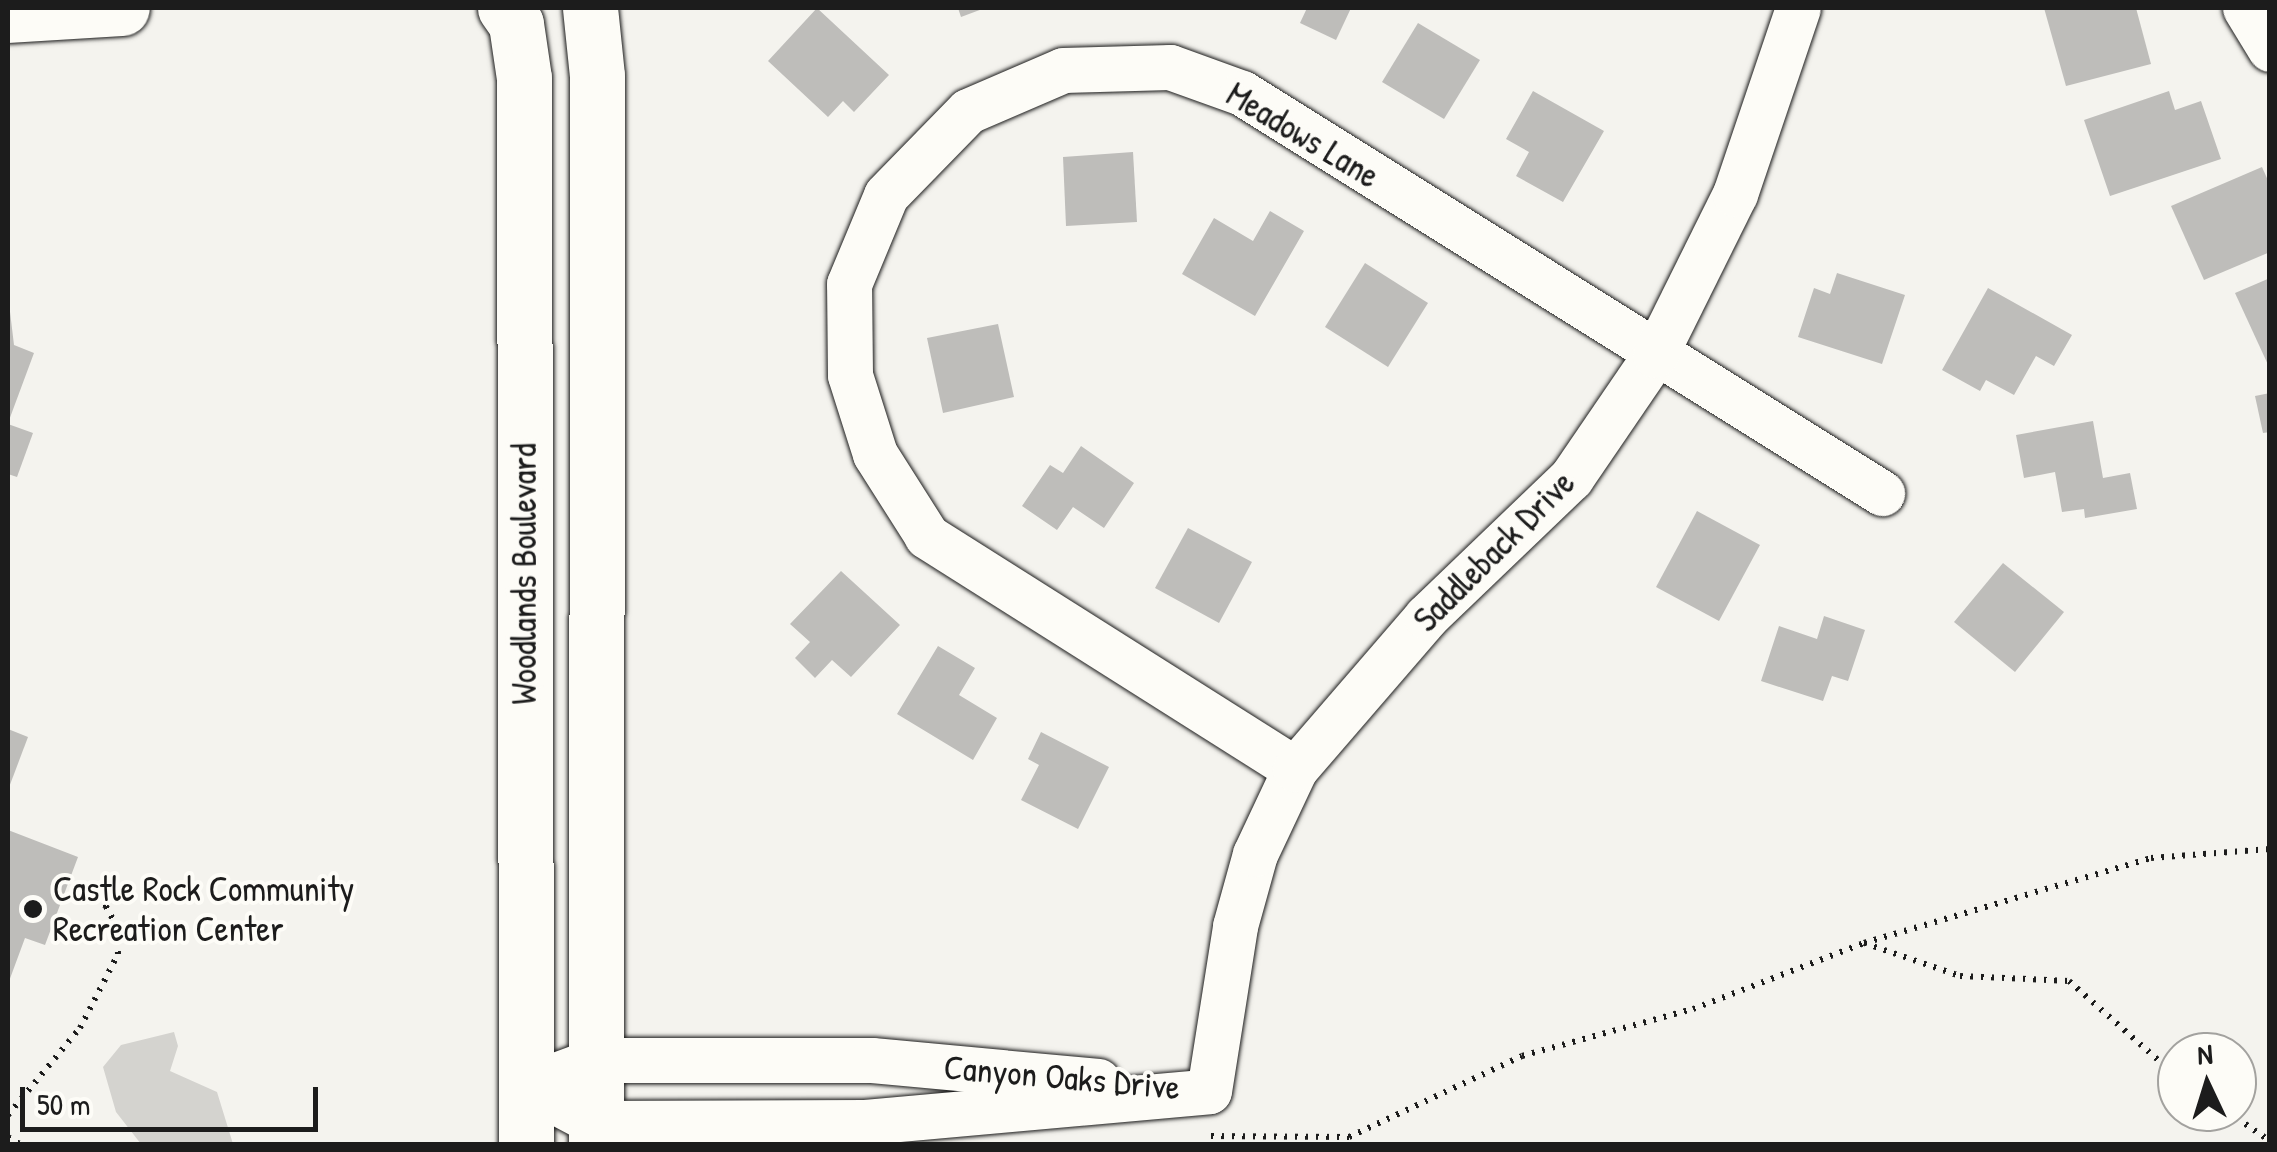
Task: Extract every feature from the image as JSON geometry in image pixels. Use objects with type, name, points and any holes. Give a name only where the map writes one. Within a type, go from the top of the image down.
[{"type":"street","points":[[8,15],[122,8]]},
{"type":"street","name":"Woodlands Boulevard","points":[[505,8],[516,24],[524,78],[526,1144]]},
{"type":"street","name":"Woodlands Boulevard","points":[[590,8],[597,76],[596,1134]]},
{"type":"street","name":"Saddleback Drive","points":[[1209,1091],[1235,926],[1256,854],[1295,769],[1426,616],[1571,478],[1655,355],[1735,194],[1798,8]]},
{"type":"street","points":[[2246,8],[2270,49]]},
{"type":"street","name":"Meadows Lane","points":[[1295,769],[927,536],[875,454],[850,375],[849,284],[886,195],[968,111],[1063,70],[1170,67],[1242,93],[1655,355],[1882,493]]},
{"type":"street","name":"Canyon Oaks Drive","points":[[526,1086],[596,1060],[872,1060],[1209,1091]]},
{"type":"street","name":"Canyon Oaks Drive","points":[[526,1086],[596,1134],[865,1122],[1209,1091]]},
{"type":"path","points":[[1199,1135],[1349,1137],[1522,1056],[1693,1009],[1864,943],[2152,858],[2270,849]]},
{"type":"path","points":[[8,1115],[80,1028],[118,954],[117,928],[106,906],[70,880]]},
{"type":"path","points":[[1864,943],[1960,976],[2069,980],[2157,1059]]},
{"type":"path","points":[[8,1137],[20,1144]]},
{"type":"shaded area","points":[[174,1032],[178,1046],[170,1071],[217,1092],[233,1144],[141,1144],[116,1112],[103,1067],[121,1045]]},
{"type":"building","points":[[817,8],[889,75],[854,112],[843,101],[828,117],[768,61]]},
{"type":"building","points":[[958,8],[985,8],[961,17]]},
{"type":"building","points":[[1307,8],[1351,8],[1336,40],[1300,23]]},
{"type":"building","points":[[2044,8],[2136,8],[2151,64],[2066,86]]},
{"type":"building","points":[[1418,23],[1480,60],[1444,119],[1382,82]]},
{"type":"building","points":[[1533,91],[1604,131],[1563,202],[1516,176],[1529,152],[1506,139]]},
{"type":"building","points":[[2169,91],[2175,110],[2201,101],[2221,159],[2110,196],[2084,120]]},
{"type":"building","points":[[1133,152],[1137,222],[1066,226],[1063,157]]},
{"type":"building","points":[[2262,167],[2270,185],[2270,252],[2204,280],[2171,206]]},
{"type":"building","points":[[1270,211],[1304,231],[1255,316],[1182,274],[1214,218],[1253,241]]},
{"type":"building","points":[[1365,263],[1428,303],[1388,367],[1325,327]]},
{"type":"building","points":[[1837,273],[1905,295],[1882,364],[1798,337],[1814,288],[1830,294]]},
{"type":"building","points":[[2270,278],[2270,369],[2235,293]]},
{"type":"building","points":[[1988,288],[2072,335],[2054,366],[2036,356],[2014,395],[1986,380],[1980,391],[1942,370]]},
{"type":"building","points":[[8,295],[14,345],[34,353],[8,423]]},
{"type":"building","points":[[998,324],[1014,397],[943,413],[927,338]]},
{"type":"building","points":[[2270,393],[2270,432],[2263,433],[2255,396]]},
{"type":"building","points":[[2093,421],[2103,478],[2130,473],[2137,509],[2085,518],[2084,509],[2062,512],[2055,472],[2024,478],[2016,435]]},
{"type":"building","points":[[8,424],[33,433],[17,477],[8,474]]},
{"type":"building","points":[[1081,446],[1134,483],[1104,528],[1073,507],[1057,530],[1022,506],[1050,465],[1063,473]]},
{"type":"building","points":[[1697,511],[1760,545],[1719,621],[1656,587]]},
{"type":"building","points":[[1188,528],[1252,562],[1219,623],[1155,588]]},
{"type":"building","points":[[2003,563],[2064,612],[2015,672],[1954,622]]},
{"type":"building","points":[[841,571],[900,625],[851,677],[832,660],[815,678],[795,658],[810,642],[790,624]]},
{"type":"building","points":[[1824,616],[1865,630],[1848,681],[1832,676],[1823,701],[1761,681],[1779,626],[1817,639]]},
{"type":"building","points":[[938,646],[975,668],[959,695],[997,718],[973,760],[897,714]]},
{"type":"building","name":"Castle Rock Community Recreation Center","points":[[8,729],[28,737],[8,790]]},
{"type":"building","points":[[1041,732],[1109,767],[1078,829],[1021,800],[1039,765],[1028,759]]},
{"type":"building","name":"Castle Rock Community Recreation Center","points":[[8,830],[78,857],[45,945],[25,938],[8,984]]},
{"type":"place","name":"Castle Rock Community Recreation Center","points":[[33,909]]}]
